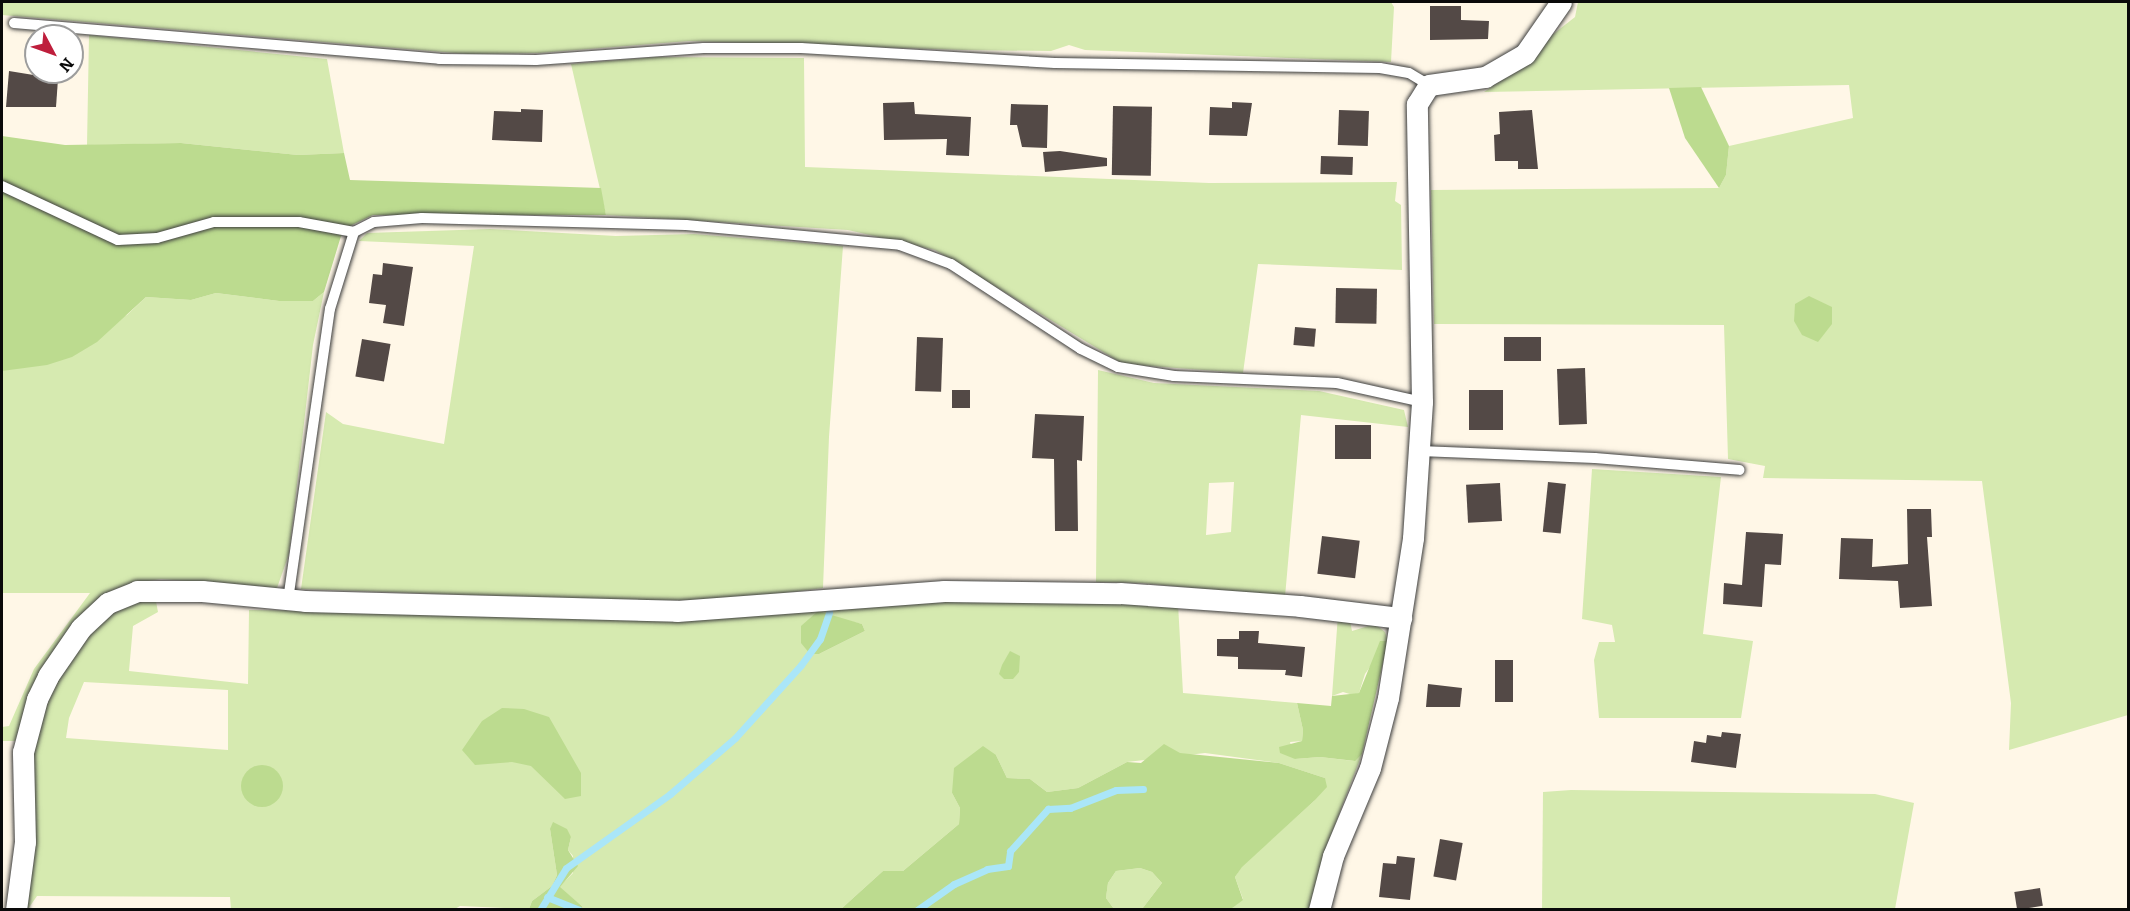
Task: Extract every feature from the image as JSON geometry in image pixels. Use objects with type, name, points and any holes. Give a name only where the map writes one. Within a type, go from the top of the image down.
[{"type":"street","points":[[1319,909],[1333,856],[1370,768],[1388,698],[1401,618],[1420,451],[1422,402],[1417,104],[1429,85],[1485,77],[1506,68],[1532,46],[1561,2]]},
{"type":"street","points":[[16,909],[24,866],[23,752],[29,722],[48,676],[81,628],[108,603],[137,591],[202,591],[288,600],[677,611],[945,591],[1076,592],[1300,606],[1401,618]]},
{"type":"lane","points":[[14,23],[439,59],[536,60],[693,49],[801,48],[1063,63],[1380,68],[1409,73],[1429,85]]},
{"type":"lane","points":[[2,186],[118,240],[158,238],[214,222],[299,222],[354,232],[374,222],[422,218],[686,225],[900,245],[951,264],[1073,344],[1118,367],[1174,376],[1337,383],[1422,402]]},
{"type":"lane","points":[[288,600],[319,366],[330,309],[354,232]]},
{"type":"lane","points":[[1420,451],[1595,459],[1740,470]]},
{"type":"green space","points":[[2,2],[1391,2],[1394,7],[1391,62],[1085,50],[1069,45],[1051,51],[689,41],[539,53],[467,54],[2,15]]},
{"type":"green space","points":[[1578,2],[2128,2],[2128,715],[2009,750],[2011,703],[1982,481],[1763,478],[1765,466],[1728,459],[1724,325],[1434,324],[1431,190],[1719,188],[1726,175],[1729,146],[1853,118],[1849,85],[1484,92],[1536,56],[1547,39],[1575,17]]},
{"type":"green space","points":[[89,35],[327,59],[344,153],[298,155],[181,143],[87,145]]},
{"type":"green space","points":[[656,57],[804,58],[805,167],[1209,183],[1397,182],[1395,201],[1401,205],[1402,270],[1258,264],[1243,373],[1123,364],[935,250],[848,230],[606,215],[571,64]]},
{"type":"green space","points":[[1701,87],[1729,146],[1726,175],[1719,188],[1685,138],[1669,88]]},
{"type":"green space","points":[[2,136],[65,145],[181,143],[298,155],[344,153],[350,180],[601,188],[606,215],[373,215],[352,225],[341,236],[324,292],[313,301],[279,301],[216,293],[191,300],[146,297],[97,342],[72,357],[47,365],[2,371]]},
{"type":"green space","points":[[490,229],[616,236],[694,234],[843,246],[829,437],[823,588],[738,599],[653,601],[301,589],[326,412],[343,424],[444,444],[474,246],[359,241],[367,233]]},
{"type":"green space","points":[[324,292],[313,345],[289,554],[277,588],[161,579],[141,582],[31,694],[15,741],[2,741],[2,727],[9,726],[34,669],[90,593],[2,593],[2,371],[127,315],[146,297],[191,300],[216,293],[279,301],[313,301]]},
{"type":"green space","points":[[1809,296],[1832,307],[1832,324],[1818,342],[1802,335],[1794,321],[1795,304]]},
{"type":"green space","points":[[1098,370],[1154,383],[1319,391],[1404,410],[1408,427],[1301,415],[1285,597],[1142,583],[1096,582]],"holes":[[[1234,482],[1231,532],[1206,535],[1209,483]]]},
{"type":"green space","points":[[1592,469],[1721,477],[1703,634],[1753,641],[1741,718],[1599,718],[1594,660],[1599,642],[1615,642],[1612,625],[1582,619]]},
{"type":"green space","points":[[155,596],[158,612],[133,626],[129,671],[248,684],[249,610],[744,616],[960,601],[1178,604],[1183,693],[1297,703],[1303,730],[1302,741],[1290,742],[1295,759],[1320,757],[1354,761],[1362,754],[1326,848],[1309,909],[1231,909],[1243,899],[1235,877],[1242,866],[1314,801],[1325,778],[1279,763],[1205,753],[1127,762],[1078,788],[1047,792],[1030,779],[1007,778],[996,755],[952,793],[960,808],[959,824],[903,871],[883,871],[841,909],[581,909],[583,907],[559,887],[573,873],[573,856],[568,850],[571,837],[550,829],[557,875],[552,886],[532,901],[529,909],[460,906],[453,910],[231,910],[230,897],[37,896],[28,909],[23,910],[34,862],[33,744],[57,677],[71,653],[113,609]],"holes":[[[841,619],[862,624],[865,631],[819,654]],[[84,682],[228,690],[228,750],[66,738],[69,718]]]},
{"type":"green space","points":[[818,611],[862,624],[865,631],[819,654],[810,654],[801,643],[801,626]]},
{"type":"green space","points":[[1338,615],[1349,616],[1352,631],[1375,624],[1385,632],[1388,641],[1365,674],[1359,693],[1353,695],[1343,692],[1332,696]]},
{"type":"green space","points":[[1380,641],[1388,641],[1362,754],[1355,761],[1320,757],[1295,759],[1280,753],[1279,747],[1302,741],[1303,730],[1297,703],[1331,706],[1332,696],[1359,693]]},
{"type":"green space","points":[[1010,651],[1020,656],[1019,672],[1013,679],[1004,679],[999,674]]},
{"type":"green space","points":[[502,708],[524,709],[549,717],[581,773],[581,796],[565,799],[531,766],[512,762],[475,765],[462,750],[482,721]]},
{"type":"green space","points":[[1164,744],[1180,753],[1279,763],[1325,778],[1327,787],[1314,801],[1242,867],[1235,877],[1243,900],[1231,909],[1142,909],[1162,883],[1152,872],[1140,868],[1116,871],[1108,883],[1106,898],[1114,909],[841,909],[883,871],[903,871],[959,824],[960,808],[952,793],[954,768],[983,746],[996,755],[1007,778],[1030,779],[1047,792],[1078,788],[1127,762],[1141,763]]},
{"type":"green space","points":[[262,765],[277,771],[283,786],[277,801],[262,807],[247,801],[241,786],[247,771]]},
{"type":"green space","points":[[1571,790],[1875,794],[1914,803],[1895,909],[1542,909],[1543,792]]},
{"type":"green space","points":[[553,822],[567,829],[571,837],[568,850],[578,866],[560,887],[583,907],[581,909],[529,909],[532,901],[552,886],[557,875],[550,829]]},
{"type":"green space","points":[[1140,868],[1152,872],[1162,883],[1142,909],[1114,909],[1106,898],[1108,883],[1116,871]]},
{"type":"building","points":[[1430,6],[1461,6],[1461,20],[1489,21],[1488,39],[1430,40]]},
{"type":"building","points":[[9,71],[24,73],[24,84],[58,84],[56,107],[6,107]]},
{"type":"building","points":[[914,102],[915,114],[971,117],[969,156],[946,155],[947,139],[884,140],[883,103]]},
{"type":"building","points":[[1232,102],[1252,103],[1247,136],[1209,135],[1210,107],[1232,108]]},
{"type":"building","points":[[1011,104],[1048,105],[1047,148],[1022,147],[1017,125],[1010,125]]},
{"type":"building","points":[[1113,106],[1152,107],[1151,176],[1112,175]]},
{"type":"building","points":[[521,109],[543,110],[542,142],[492,140],[494,111],[521,112]]},
{"type":"building","points":[[1339,110],[1369,111],[1368,146],[1338,145]]},
{"type":"building","points":[[1532,110],[1538,169],[1518,169],[1518,161],[1495,161],[1494,135],[1500,134],[1499,112]]},
{"type":"building","points":[[1060,151],[1107,158],[1107,166],[1045,172],[1043,152]]},
{"type":"building","points":[[1321,156],[1353,157],[1352,175],[1320,174]]},
{"type":"building","points":[[383,263],[413,267],[404,326],[383,323],[386,305],[369,303],[373,274],[382,275]]},
{"type":"building","points":[[1336,288],[1377,289],[1376,324],[1335,323]]},
{"type":"building","points":[[1295,327],[1316,329],[1314,347],[1293,345]]},
{"type":"building","points":[[917,337],[943,338],[941,392],[915,391]]},
{"type":"building","points":[[1504,337],[1541,337],[1541,361],[1504,361]]},
{"type":"building","points":[[362,339],[391,344],[384,381],[355,376]]},
{"type":"building","points":[[1585,368],[1587,424],[1559,425],[1557,369]]},
{"type":"building","points":[[952,390],[970,390],[970,408],[952,408]]},
{"type":"building","points":[[1469,390],[1503,390],[1503,430],[1469,430]]},
{"type":"building","points":[[1035,414],[1084,416],[1082,461],[1077,460],[1078,531],[1055,531],[1054,459],[1032,458]]},
{"type":"building","points":[[1335,425],[1371,425],[1371,459],[1335,459]]},
{"type":"building","points":[[1548,482],[1566,484],[1561,534],[1543,532]]},
{"type":"building","points":[[1500,483],[1502,521],[1468,523],[1466,485]]},
{"type":"building","points":[[1907,509],[1931,509],[1932,537],[1927,537],[1932,606],[1900,608],[1898,581],[1839,579],[1841,538],[1873,539],[1872,567],[1908,564]]},
{"type":"building","points":[[1746,532],[1783,534],[1781,565],[1765,564],[1762,607],[1723,604],[1724,583],[1742,585]]},
{"type":"building","points":[[1322,536],[1360,541],[1355,578],[1317,574]]},
{"type":"building","points":[[1239,631],[1259,631],[1258,643],[1305,647],[1302,677],[1285,675],[1286,670],[1238,669],[1238,657],[1217,656],[1217,639],[1239,639]]},
{"type":"building","points":[[1495,660],[1513,660],[1513,702],[1495,702]]},
{"type":"building","points":[[1428,684],[1462,688],[1460,707],[1426,707]]},
{"type":"building","points":[[1722,732],[1741,734],[1736,768],[1691,762],[1694,741],[1706,743],[1707,735],[1721,737]]},
{"type":"building","points":[[1440,839],[1463,843],[1456,880],[1433,876]]},
{"type":"building","points":[[1397,856],[1415,858],[1410,900],[1379,897],[1383,863],[1396,864]]},
{"type":"building","points":[[2040,888],[2043,906],[2017,910],[2014,892]]},
{"type":"waterway","points":[[540,910],[566,868],[670,794],[735,738],[801,665],[820,639],[829,613]]},
{"type":"waterway","points":[[917,910],[954,884],[987,869],[1008,866],[1010,851],[1048,809],[1070,808],[1116,790],[1143,789]]},
{"type":"waterway","points":[[547,897],[580,910]]}]
